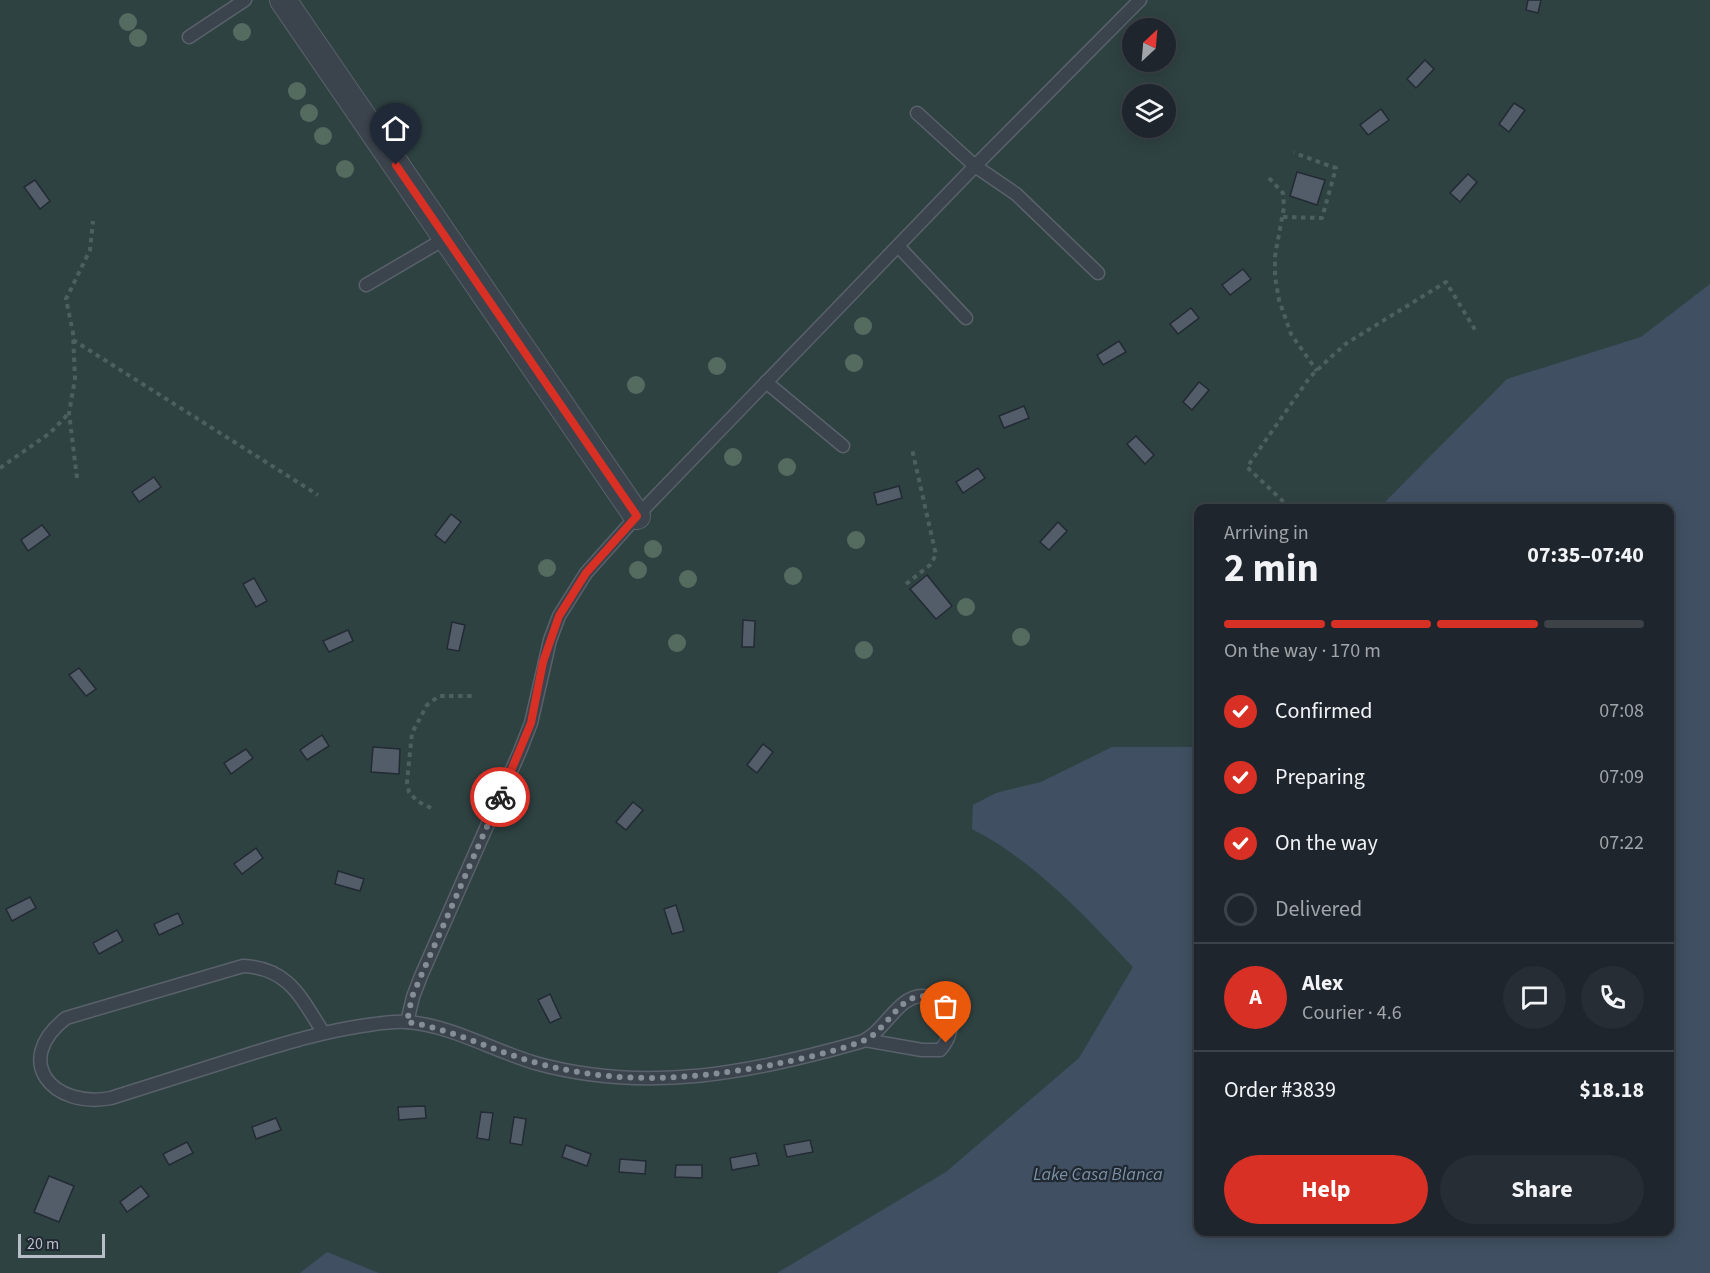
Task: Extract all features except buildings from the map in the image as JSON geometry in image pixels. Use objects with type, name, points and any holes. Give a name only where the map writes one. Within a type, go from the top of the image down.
[{"type":"street","points":[[283,0],[637,516]]},
{"type":"lane","points":[[189,38],[245,0]]},
{"type":"lane","points":[[407,1022],[412,997],[531,723],[543,662],[559,616],[586,573],[637,516],[766,382],[1140,0]]},
{"type":"lane","points":[[917,113],[975,166],[1016,194],[1098,273]]},
{"type":"lane","points":[[366,285],[446,238]]},
{"type":"lane","points":[[898,246],[966,318]]},
{"type":"lane","points":[[766,382],[843,446]]},
{"type":"lane","points":[[323,1032],[299,995],[285,980],[268,969],[243,966],[66,1018],[49,1033],[39,1054],[40,1064],[48,1080],[62,1092],[72,1097],[95,1101],[323,1032],[389,1022],[407,1022],[445,1031],[536,1063],[599,1076],[629,1079],[700,1076],[800,1059],[865,1040],[911,998],[920,996],[930,997],[942,1003],[949,1013],[952,1025],[950,1035],[940,1050],[922,1050],[865,1040]]},
{"type":"path","points":[[1283,217],[1322,218],[1336,168],[1294,153]]},
{"type":"path","points":[[1269,178],[1282,193],[1283,217],[1275,256],[1275,277],[1279,300],[1291,334],[1317,371]]},
{"type":"path","points":[[77,478],[69,413],[75,379],[73,340],[66,299],[90,250],[93,221]]},
{"type":"path","points":[[1286,504],[1247,466],[1310,377],[1347,343],[1446,282],[1477,333]]},
{"type":"path","points":[[73,340],[318,495]]},
{"type":"path","points":[[0,468],[50,433],[69,413]]},
{"type":"path","points":[[906,584],[930,565],[936,555],[912,449]]},
{"type":"path","points":[[431,808],[417,801],[409,792],[407,782],[412,734],[427,705],[439,696],[474,696]]},
{"type":"shaded area","points":[[0,0],[1710,0],[1710,1273],[0,1273]]},
{"type":"water","name":"Lake Casa Blanca","points":[[1710,284],[1710,1273],[777,1273],[946,1172],[1079,1058],[1133,967],[1078,909],[1038,873],[995,842],[972,829],[973,805],[996,793],[1041,782],[1112,747],[1194,747],[1194,1236],[1674,1236],[1674,504],[1383,504],[1507,379],[1641,337]]},
{"type":"water","points":[[327,1252],[379,1273],[300,1273]]},
{"type":"way so far","points":[[500,797],[412,997],[407,1022],[445,1031],[536,1063],[599,1076],[629,1079],[700,1076],[800,1059],[865,1040],[904,1003],[920,996],[930,997],[942,1003],[949,1013],[952,1025],[946,1043]]},
{"type":"route","points":[[396,165],[637,516],[586,573],[559,616],[543,662],[531,723],[500,797]]}]
